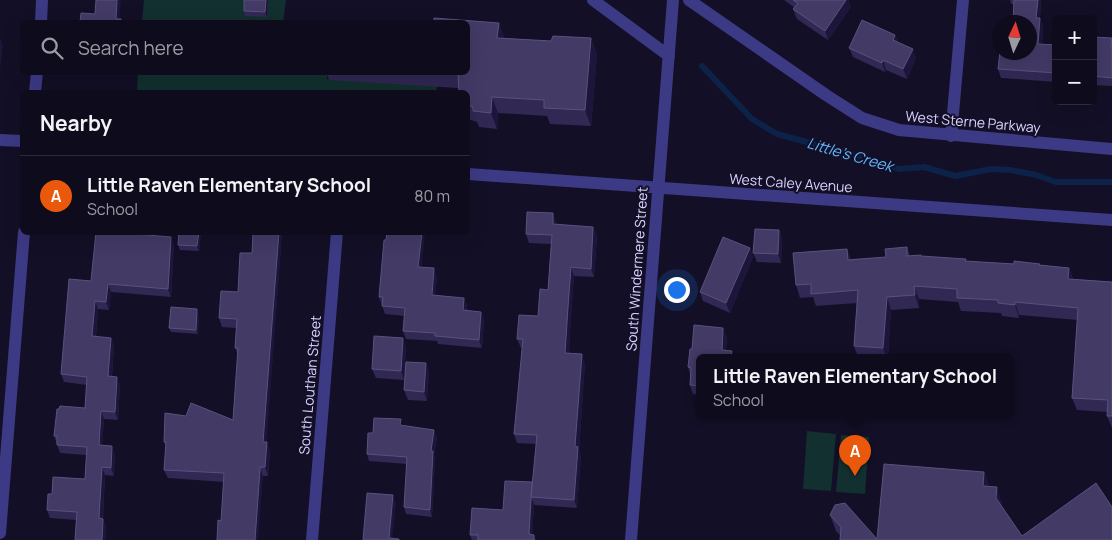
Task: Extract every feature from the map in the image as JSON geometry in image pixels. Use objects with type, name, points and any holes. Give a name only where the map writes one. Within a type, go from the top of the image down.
[{"type":"street","points":[[41,20],[42,0]]},
{"type":"street","points":[[593,0],[669,56]]},
{"type":"street","name":"South Windermere Street","points":[[631,540],[673,0]]},
{"type":"street","name":"West Sterne Parkway","points":[[689,0],[862,118],[899,130],[1112,149]]},
{"type":"street","points":[[951,136],[963,0]]},
{"type":"street","points":[[35,90],[37,75]]},
{"type":"street","points":[[0,140],[20,142]]},
{"type":"street","name":"West Caley Avenue","points":[[470,174],[1112,220]]},
{"type":"street","points":[[0,533],[24,235]]},
{"type":"street","name":"South Louthan Street","points":[[312,540],[337,235]]},
{"type":"green space","points":[[144,0],[286,0],[283,20],[142,20]]},
{"type":"green space","points":[[138,75],[327,75],[327,79],[437,86],[436,90],[137,90]]},
{"type":"green space","points":[[807,431],[836,434],[831,491],[803,489]]},
{"type":"green space","points":[[841,435],[869,437],[865,494],[836,492]]},
{"type":"building","points":[[96,0],[117,0],[116,19],[121,20],[80,20],[81,13],[95,14]]},
{"type":"building","points":[[244,0],[266,0],[265,12],[244,11]]},
{"type":"building","points":[[793,0],[846,0],[825,31],[793,9],[798,3]]},
{"type":"building","points":[[1014,0],[1038,0],[1036,15],[1013,15]]},
{"type":"building","points":[[434,18],[460,20],[434,20]]},
{"type":"building","points":[[1037,18],[1040,18],[1038,44],[1052,45],[1052,73],[998,69],[999,60],[1037,60]]},
{"type":"building","points":[[862,20],[895,35],[893,40],[913,49],[903,69],[883,60],[882,63],[849,48]]},
{"type":"building","points":[[470,21],[499,23],[497,38],[551,41],[553,36],[591,38],[585,110],[544,108],[544,100],[492,97],[491,113],[473,111],[473,107],[470,106],[470,90],[459,90],[458,75],[470,75]]},
{"type":"building","points":[[1097,37],[1112,38],[1112,78],[1097,76]]},
{"type":"building","points":[[527,212],[553,213],[553,224],[593,227],[591,269],[571,267],[568,307],[565,353],[582,354],[575,446],[578,447],[574,500],[531,497],[537,435],[514,434],[523,339],[517,339],[519,315],[538,316],[540,289],[548,290],[552,235],[526,234]]},
{"type":"building","points":[[755,229],[779,230],[778,254],[753,253]]},
{"type":"building","points":[[96,235],[171,237],[168,289],[108,284],[106,302],[95,301],[92,336],[111,338],[108,376],[117,377],[115,412],[101,411],[99,445],[112,446],[111,468],[102,467],[99,518],[103,519],[102,540],[75,540],[77,512],[47,510],[48,494],[52,494],[53,477],[85,479],[87,447],[57,445],[57,436],[54,436],[57,409],[60,406],[85,408],[87,377],[61,374],[69,279],[91,281]]},
{"type":"building","points":[[179,235],[199,235],[197,246],[178,245]]},
{"type":"building","points":[[253,235],[279,235],[263,442],[267,442],[265,467],[260,467],[255,540],[217,540],[218,520],[221,521],[224,473],[164,470],[166,442],[164,442],[165,413],[186,416],[191,403],[233,420],[238,348],[235,348],[237,319],[219,318],[221,291],[238,292],[240,253],[252,253]]},
{"type":"building","points":[[387,235],[422,235],[418,267],[434,268],[432,295],[464,298],[463,310],[481,312],[479,340],[435,336],[435,333],[403,331],[405,308],[382,306],[383,297],[379,297],[384,240],[386,240]]},
{"type":"building","points":[[723,237],[750,248],[726,303],[700,292]]},
{"type":"building","points":[[907,247],[907,256],[921,255],[966,259],[965,261],[1014,264],[1014,261],[1040,264],[1069,268],[1068,279],[1112,282],[1112,416],[1107,416],[1108,400],[1072,398],[1078,308],[1015,302],[1015,305],[998,303],[998,300],[957,298],[957,289],[914,286],[915,295],[887,297],[883,348],[854,346],[858,290],[811,294],[811,284],[796,285],[793,253],[847,249],[848,260],[886,257],[885,249]]},
{"type":"building","points":[[171,307],[197,309],[196,330],[169,328]]},
{"type":"building","points":[[694,325],[723,328],[722,350],[732,351],[732,354],[696,354],[696,386],[690,385],[691,368],[688,367],[690,349],[692,349]]},
{"type":"building","points":[[374,336],[403,338],[401,371],[372,369]]},
{"type":"building","points":[[406,362],[426,363],[424,392],[404,390]]},
{"type":"building","points":[[374,418],[401,419],[400,425],[434,430],[431,451],[433,451],[430,510],[404,507],[407,457],[367,454],[368,433],[373,433]]},
{"type":"building","points":[[884,464],[984,472],[983,486],[997,487],[996,498],[1022,536],[1096,483],[1112,507],[1112,540],[840,540],[841,527],[830,515],[835,505],[845,503],[877,539]]},
{"type":"building","points":[[505,481],[532,482],[529,534],[534,535],[534,540],[478,540],[478,535],[470,535],[472,508],[503,510]]},
{"type":"building","points":[[367,493],[393,495],[389,538],[399,540],[363,540]]},
{"type":"waterway","name":"Little's Creek","points":[[702,66],[752,119],[777,134],[899,169],[924,167],[955,176],[991,169],[1010,170],[1036,175],[1056,182],[1112,182]]},
{"type":"place","name":"Little Raven Elementary School","points":[[855,476]]}]
